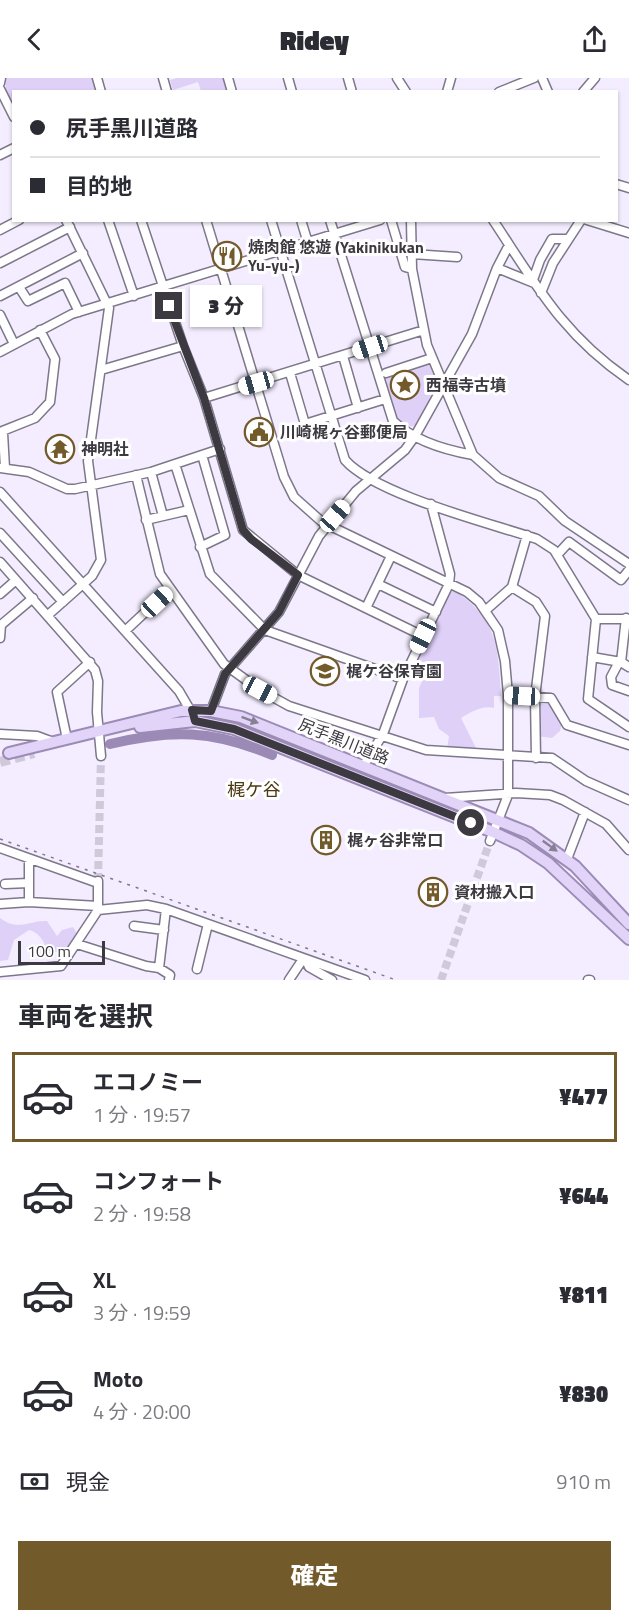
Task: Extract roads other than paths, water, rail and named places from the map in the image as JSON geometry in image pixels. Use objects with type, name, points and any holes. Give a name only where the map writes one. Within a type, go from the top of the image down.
[{"type":"main road","name":"尻手黒川道路","points":[[9,753],[67,739],[163,723],[211,711],[241,717],[529,833],[567,859],[629,924]]},
{"type":"main road","name":"尻手黒川道路","points":[[194,716],[234,729],[492,837],[521,845],[548,862],[629,939]]},
{"type":"main road","name":"尻手黒川道路","points":[[33,753],[100,734]]},
{"type":"street","points":[[0,83],[1,78]]},
{"type":"street","points":[[504,90],[534,78]]},
{"type":"street","points":[[585,90],[595,78]]},
{"type":"street","points":[[0,89],[12,113]]},
{"type":"street","points":[[0,230],[15,222]]},
{"type":"street","points":[[109,222],[134,296]]},
{"type":"street","points":[[142,222],[183,346],[204,398],[243,530],[251,539],[298,575],[423,636]]},
{"type":"street","points":[[207,222],[284,477],[294,496],[311,514],[328,525],[467,592],[486,610],[498,630],[508,695],[508,795],[492,837]]},
{"type":"street","points":[[272,222],[345,460],[352,469],[371,479],[431,504],[546,543],[557,555],[596,619],[588,699],[629,727]]},
{"type":"street","points":[[302,222],[308,243]]},
{"type":"street","points":[[331,222],[393,421],[415,436],[447,450],[473,455]]},
{"type":"street","points":[[0,351],[79,312],[374,222]]},
{"type":"street","points":[[392,222],[405,267],[412,269]]},
{"type":"street","points":[[411,222],[412,269],[424,330],[442,386],[473,455],[499,478],[539,496],[565,521],[629,564]]},
{"type":"street","points":[[494,222],[562,323],[588,349],[629,380]]},
{"type":"street","points":[[541,293],[553,263],[580,222]]},
{"type":"street","points":[[593,222],[629,233]]},
{"type":"street","points":[[0,263],[68,224],[108,303],[89,452],[101,560],[99,567],[83,584],[48,615]]},
{"type":"street","points":[[533,281],[540,260],[552,239],[567,239]]},
{"type":"street","points":[[211,711],[219,685],[279,612],[311,547],[356,491],[405,450],[415,436],[472,334],[497,268],[509,245]]},
{"type":"street","points":[[0,296],[84,253]]},
{"type":"street","points":[[412,254],[457,257]]},
{"type":"street","points":[[497,268],[533,281]]},
{"type":"street","points":[[19,287],[28,301],[65,283],[79,312]]},
{"type":"street","points":[[1,318],[14,344]]},
{"type":"street","points":[[40,330],[55,360],[50,402],[35,418],[1,432],[2,468],[29,472],[67,489],[92,486],[136,475],[220,449]]},
{"type":"street","points":[[204,398],[424,330]]},
{"type":"street","points":[[101,370],[183,346]]},
{"type":"street","points":[[343,356],[358,408]]},
{"type":"street","points":[[386,373],[432,358]]},
{"type":"street","points":[[290,373],[305,424],[385,399]]},
{"type":"street","points":[[200,547],[225,535],[202,455]]},
{"type":"street","points":[[176,464],[210,574],[265,630],[403,679]]},
{"type":"street","points":[[151,471],[163,516]]},
{"type":"street","points":[[136,475],[160,574],[230,669],[289,705],[339,723],[383,734],[426,750],[559,760],[586,781],[629,800]]},
{"type":"street","points":[[0,492],[179,691],[194,716]]},
{"type":"street","points":[[364,765],[383,734],[403,679],[449,584],[450,574],[431,504]]},
{"type":"street","points":[[146,520],[189,510]]},
{"type":"street","points":[[486,610],[512,587],[527,535]]},
{"type":"street","points":[[2,536],[63,602]]},
{"type":"street","points":[[557,555],[569,542],[621,580],[629,570]]},
{"type":"street","points":[[366,608],[391,556]]},
{"type":"street","points":[[0,562],[90,662],[98,675],[101,756]]},
{"type":"street","points":[[0,594],[16,580]]},
{"type":"street","points":[[378,584],[436,612]]},
{"type":"street","points":[[512,587],[536,602],[545,616],[535,697],[536,758]]},
{"type":"street","points":[[125,631],[170,589]]},
{"type":"street","points":[[0,638],[1,625],[33,598]]},
{"type":"street","points":[[596,619],[627,619],[623,664],[611,677],[612,685],[629,691]]},
{"type":"street","points":[[592,657],[623,664]]},
{"type":"street","points":[[67,739],[57,692],[90,662]]},
{"type":"street","points":[[508,695],[550,698],[567,725],[629,745]]},
{"type":"street","points":[[0,734],[31,735],[53,742]]},
{"type":"street","points":[[445,798],[550,795],[606,824],[629,850]]},
{"type":"street","points":[[567,859],[585,812]]},
{"type":"street","points":[[0,848],[98,882],[98,908],[61,966],[0,972]]},
{"type":"street","points":[[29,859],[29,903]]},
{"type":"street","points":[[5,884],[29,883]]},
{"type":"street","points":[[0,904],[29,903],[98,908],[147,905],[166,909],[365,980]]},
{"type":"street","points":[[159,968],[166,909]]},
{"type":"street","points":[[197,969],[208,924]]},
{"type":"street","points":[[134,926],[164,930]]},
{"type":"street","points":[[77,944],[159,968],[170,975],[169,980]]},
{"type":"street","points":[[289,980],[305,959]]},
{"type":"street","points":[[305,959],[309,967],[332,980]]},
{"type":"waterway","points":[[110,744],[153,736],[192,734],[231,741],[272,755]]},
{"type":"tunnel","points":[[0,762],[34,753]]},
{"type":"tunnel","points":[[98,881],[101,756]]},
{"type":"tunnel","points":[[441,980],[490,841]]},
{"type":"railway","points":[[0,839],[396,980]]},
{"type":"place","name":"焼肉館 悠遊 (Yakinikukan Yu-yu-)","points":[[227,256]]},
{"type":"place","name":"西福寺古墳","points":[[405,385]]},
{"type":"place","name":"川崎梶ヶ谷郵便局","points":[[259,432]]},
{"type":"place","name":"神明社","points":[[60,449]]},
{"type":"place","name":"梶ケ谷保育園","points":[[325,671]]},
{"type":"place","name":"梶ヶ谷非常口","points":[[326,840]]},
{"type":"place","name":"資材搬入口","points":[[433,892]]},
{"type":"district","name":"梶ケ谷","points":[[254,789]]}]
